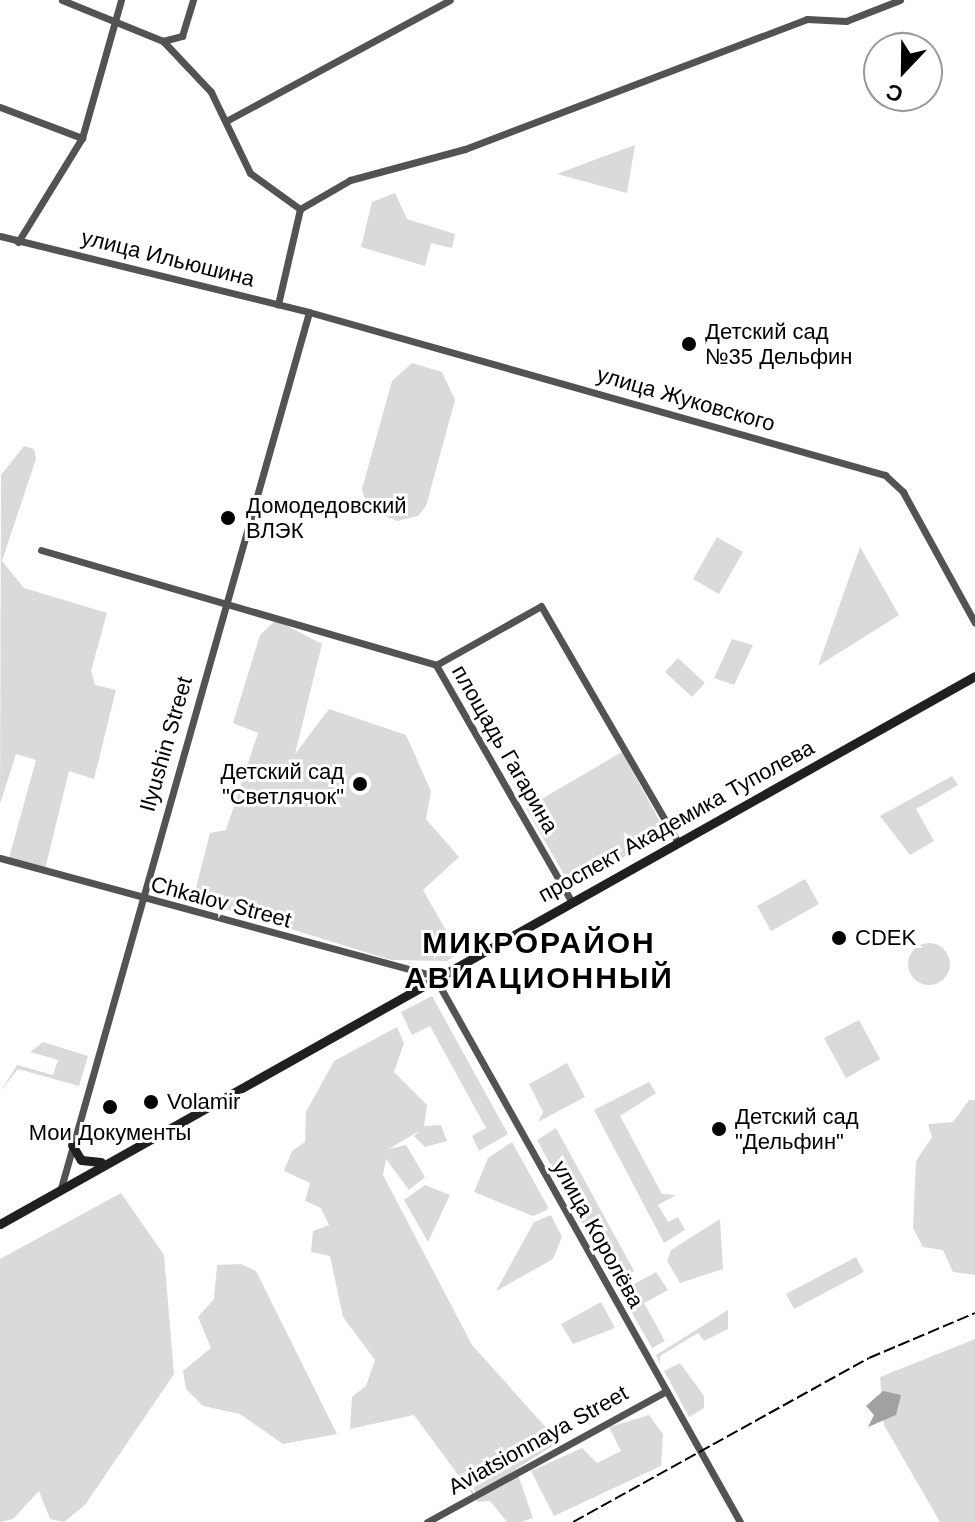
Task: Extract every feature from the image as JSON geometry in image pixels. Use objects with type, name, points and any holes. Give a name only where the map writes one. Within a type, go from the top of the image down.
[{"type":"main road","name":"проспект Академика Туполева","points":[[0,1224],[676,839],[975,676]]},
{"type":"main road","points":[[72,1145],[81,1160],[112,1159]]},
{"type":"street","points":[[62,0],[163,41],[228,120],[250,173],[300,209]]},
{"type":"street","points":[[18,242],[82,138],[121,0]]},
{"type":"street","points":[[163,41],[182,36],[193,0]]},
{"type":"street","points":[[228,120],[450,0]]},
{"type":"street","points":[[278,304],[300,209],[350,180],[465,149],[807,19],[846,21],[900,0]]},
{"type":"street","points":[[0,107],[82,138]]},
{"type":"street","name":"улица Ильюшина","points":[[0,236],[309,312]]},
{"type":"street","name":"Ilyushin Street","points":[[61,1188],[309,312]]},
{"type":"street","name":"улица Жуковского","points":[[309,312],[885,475],[903,492],[975,623]]},
{"type":"street","points":[[41,550],[436,665]]},
{"type":"street","name":"площадь Гагарина","points":[[570,899],[436,665],[541,606],[676,839]]},
{"type":"street","name":"Chkalov Street","points":[[0,858],[141,899],[434,976]]},
{"type":"street","name":"улица Королёва","points":[[434,976],[740,1522]]},
{"type":"street","name":"Aviatsionnaya Street","points":[[427,1522],[666,1391]]},
{"type":"shaded area","points":[[635,145],[627,193],[557,174],[594,160]]},
{"type":"shaded area","points":[[395,193],[407,219],[455,234],[452,248],[431,243],[425,266],[361,247],[372,202]]},
{"type":"shaded area","points":[[412,363],[442,372],[455,400],[426,506],[418,516],[397,521],[367,509],[362,489],[392,381]]},
{"type":"shaded area","points":[[24,446],[34,449],[36,459],[2,561],[24,588],[107,613],[91,671],[95,685],[116,690],[94,779],[69,771],[45,869],[9,858],[36,760],[16,754],[0,804],[1,475]]},
{"type":"shaded area","points":[[717,537],[743,552],[719,594],[693,579]]},
{"type":"shaded area","points":[[860,547],[899,615],[818,666]]},
{"type":"shaded area","points":[[276,620],[322,644],[295,754],[329,709],[406,735],[431,791],[426,819],[459,857],[423,890],[459,953],[447,961],[391,960],[193,899],[210,833],[226,830],[258,733],[233,723],[260,635]]},
{"type":"shaded area","points":[[732,639],[753,645],[734,685],[714,678]]},
{"type":"shaded area","points":[[678,658],[705,683],[692,697],[665,672]]},
{"type":"shaded area","points":[[622,752],[666,833],[571,887],[526,808]]},
{"type":"shaded area","points":[[952,776],[958,785],[916,809],[934,841],[910,855],[880,816]]},
{"type":"shaded area","points":[[805,879],[819,904],[771,931],[757,906]]},
{"type":"shaded area","points":[[929,943],[944,949],[950,964],[944,979],[929,985],[914,979],[908,964],[914,949]]},
{"type":"shaded area","points":[[432,996],[508,1134],[479,1151],[472,1136],[486,1128],[430,1026],[412,1035],[401,1012]]},
{"type":"shaded area","points":[[859,1020],[880,1059],[846,1078],[824,1038]]},
{"type":"shaded area","points":[[397,1027],[404,1043],[394,1072],[427,1105],[424,1126],[441,1125],[447,1141],[425,1147],[414,1136],[419,1131],[389,1149],[406,1145],[425,1177],[409,1190],[386,1159],[383,1175],[472,1345],[559,1442],[516,1469],[533,1518],[522,1522],[507,1522],[490,1501],[478,1502],[414,1415],[350,1429],[352,1397],[366,1386],[375,1360],[343,1317],[330,1256],[311,1252],[313,1231],[329,1225],[321,1208],[305,1201],[310,1183],[284,1171],[292,1151],[305,1142],[306,1112],[334,1061]]},
{"type":"shaded area","points":[[43,1042],[88,1056],[79,1086],[18,1069],[0,1092],[17,1065],[53,1075],[58,1060],[30,1052]]},
{"type":"shaded area","points":[[567,1063],[585,1097],[538,1122],[543,1112],[529,1084]]},
{"type":"shaded area","points":[[649,1082],[656,1093],[620,1116],[662,1194],[676,1195],[658,1205],[668,1222],[678,1217],[685,1230],[664,1243],[594,1110]]},
{"type":"shaded area","points":[[969,1100],[975,1100],[975,1275],[953,1272],[943,1250],[923,1247],[913,1228],[916,1161],[932,1137],[928,1124],[953,1122]]},
{"type":"shaded area","points":[[556,1128],[634,1271],[614,1282],[537,1140]]},
{"type":"shaded area","points":[[512,1142],[548,1207],[533,1216],[474,1192],[488,1158]]},
{"type":"shaded area","points":[[425,1185],[450,1195],[428,1242],[404,1200]]},
{"type":"shaded area","points":[[121,1193],[164,1255],[174,1374],[85,1505],[64,1522],[50,1519],[39,1491],[13,1519],[0,1522],[0,1259]]},
{"type":"shaded area","points":[[551,1215],[562,1237],[553,1259],[496,1291],[534,1222]]},
{"type":"shaded area","points":[[720,1219],[723,1269],[680,1283],[667,1261],[671,1250]]},
{"type":"shaded area","points":[[856,1257],[864,1272],[794,1309],[786,1294]]},
{"type":"shaded area","points":[[241,1264],[256,1271],[337,1434],[283,1444],[240,1414],[203,1406],[186,1389],[183,1371],[211,1348],[198,1317],[214,1299],[217,1265]]},
{"type":"shaded area","points":[[656,1272],[668,1290],[644,1303],[665,1341],[652,1348],[620,1292]]},
{"type":"shaded area","points":[[601,1302],[615,1328],[573,1344],[561,1324]]},
{"type":"shaded area","points":[[728,1310],[728,1329],[704,1341],[698,1333],[660,1356],[660,1364],[656,1355]]},
{"type":"shaded area","points":[[975,1339],[975,1522],[940,1522],[884,1425],[880,1377]]},
{"type":"shaded area","points":[[680,1363],[704,1396],[704,1408],[689,1417],[664,1371]]},
{"type":"shaded area","points":[[883,1391],[901,1395],[896,1415],[868,1427],[874,1415],[866,1406]]},
{"type":"shaded area","points":[[649,1415],[663,1434],[661,1466],[554,1516],[531,1471],[582,1448],[597,1463],[621,1451],[609,1427]]},
{"type":"railway","points":[[573,1522],[869,1358],[975,1313]]},
{"type":"place","name":"Детский сад №35 Дельфин","points":[[689,344]]},
{"type":"place","name":"Домодедовский ВЛЭК","points":[[228,518]]},
{"type":"place","name":"Детский сад \"Светлячок\"","points":[[360,784]]},
{"type":"place","name":"CDEK","points":[[839,938]]},
{"type":"place","name":"Volamir","points":[[151,1102]]},
{"type":"place","name":"Мои Документы","points":[[110,1107]]},
{"type":"place","name":"Детский сад \"Дельфин\"","points":[[719,1129]]},
{"type":"district","name":"МИКРОРАЙОН АВИАЦИОННЫЙ","points":[[539,960]]}]
